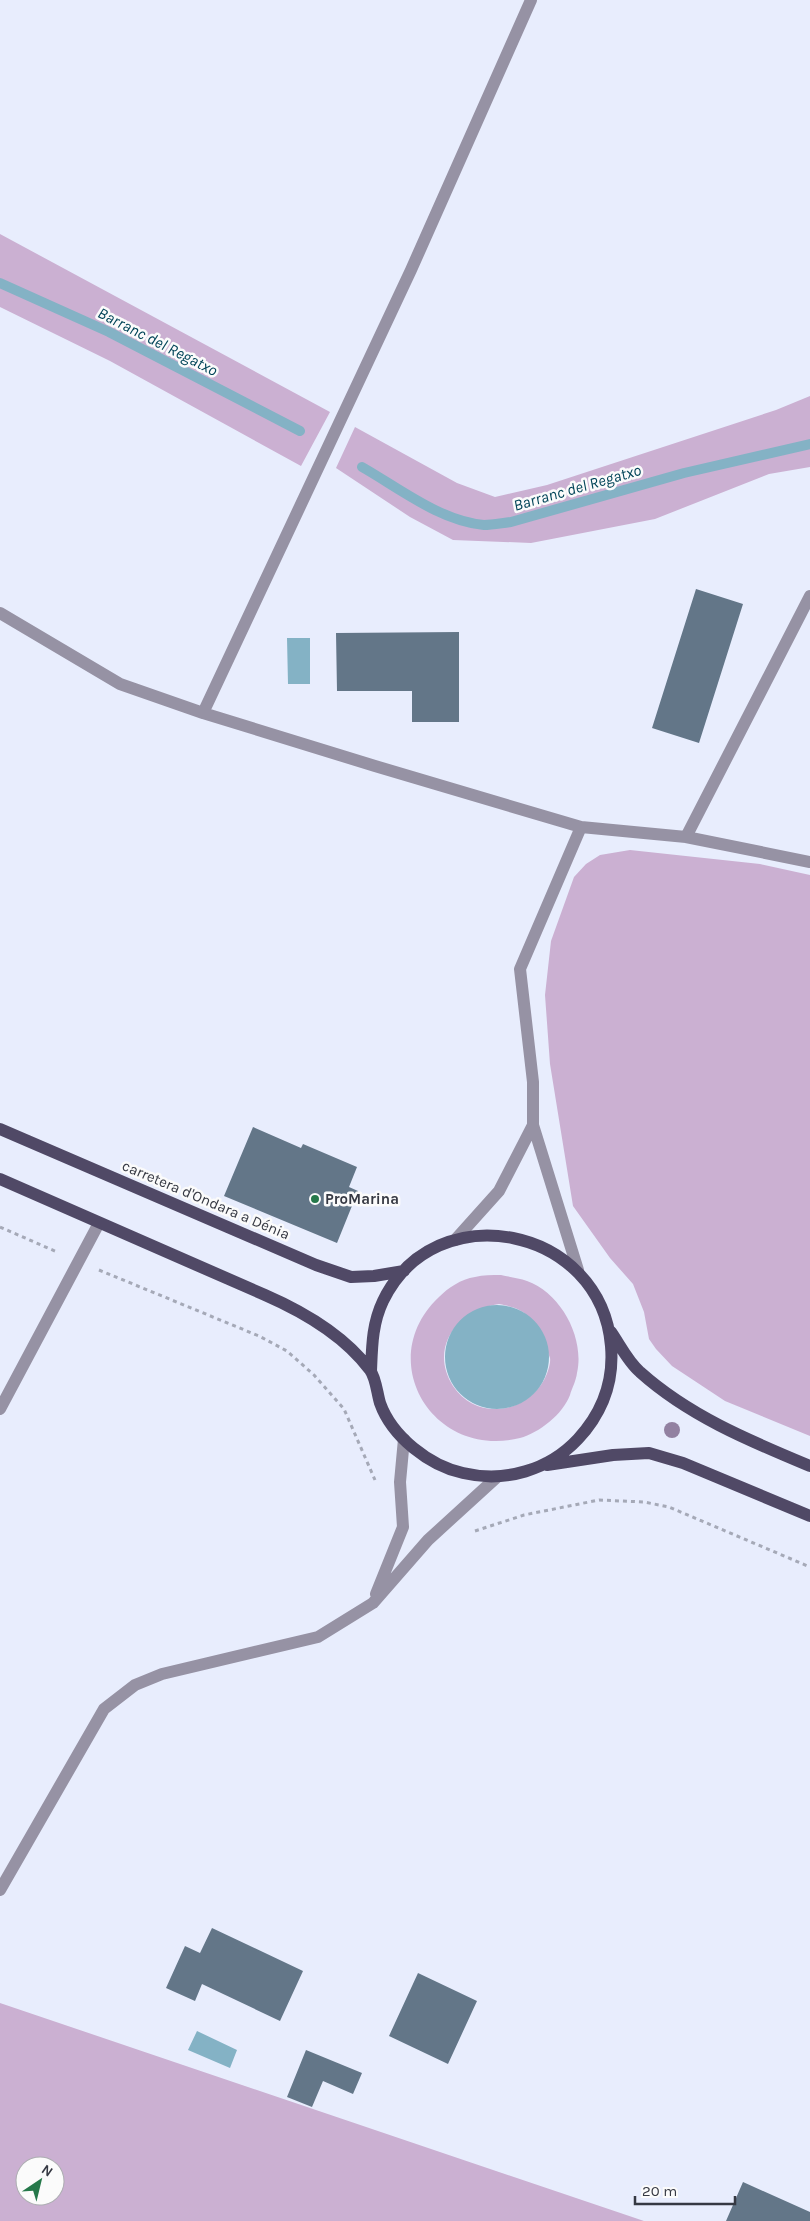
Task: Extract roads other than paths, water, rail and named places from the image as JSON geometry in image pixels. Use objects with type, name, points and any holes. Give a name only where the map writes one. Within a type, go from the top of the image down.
[{"type":"main road","name":"carretera d'Ondara a Dénia","points":[[0,1129],[316,1265],[351,1277],[374,1276],[404,1271]]},
{"type":"main road","points":[[0,1179],[265,1295],[308,1316],[342,1342],[371,1371]]},
{"type":"main road","points":[[810,1466],[737,1436],[692,1411],[638,1372],[610,1330],[598,1298],[578,1270],[552,1250],[520,1238],[487,1234],[455,1240],[428,1252],[404,1271],[383,1300],[372,1335],[371,1371],[381,1406],[404,1439],[431,1460],[463,1473],[497,1477],[613,1454],[649,1453],[683,1463],[810,1516]]},
{"type":"main road","points":[[540,1467],[569,1449],[591,1425],[606,1396],[611,1371],[610,1330]]},
{"type":"street","points":[[203,713],[411,270],[531,0]]},
{"type":"street","points":[[686,837],[810,596]]},
{"type":"street","points":[[0,613],[120,684],[203,713],[581,826],[686,837],[810,862]]},
{"type":"street","points":[[578,1270],[533,1125],[533,1082],[520,969],[581,826]]},
{"type":"street","points":[[455,1240],[499,1191],[533,1125]]},
{"type":"street","points":[[0,1409],[99,1223]]},
{"type":"street","points":[[373,1603],[403,1527],[400,1482],[404,1439]]},
{"type":"street","points":[[0,1890],[104,1709],[135,1685],[162,1674],[318,1637],[373,1603],[428,1540],[497,1477]]},
{"type":"water","points":[[287,638],[310,638],[310,684],[288,684]]},
{"type":"water","points":[[497,1305],[517,1309],[526,1313],[534,1320],[541,1328],[545,1337],[549,1357],[545,1377],[541,1386],[534,1394],[526,1401],[517,1405],[497,1409],[477,1405],[468,1401],[460,1394],[453,1386],[449,1377],[445,1357],[449,1337],[453,1328],[460,1320],[468,1313],[477,1309]]},
{"type":"water","points":[[197,2031],[237,2050],[230,2068],[188,2050]]},
{"type":"waterway","name":"Barranc del Regatxo","points":[[0,283],[109,332],[300,431]]},
{"type":"waterway","name":"Barranc del Regatxo","points":[[362,467],[405,494],[436,510],[468,522],[487,525],[511,522],[684,473],[810,444]]},
{"type":"place","name":"ProMarina","points":[[315,1199]]}]
